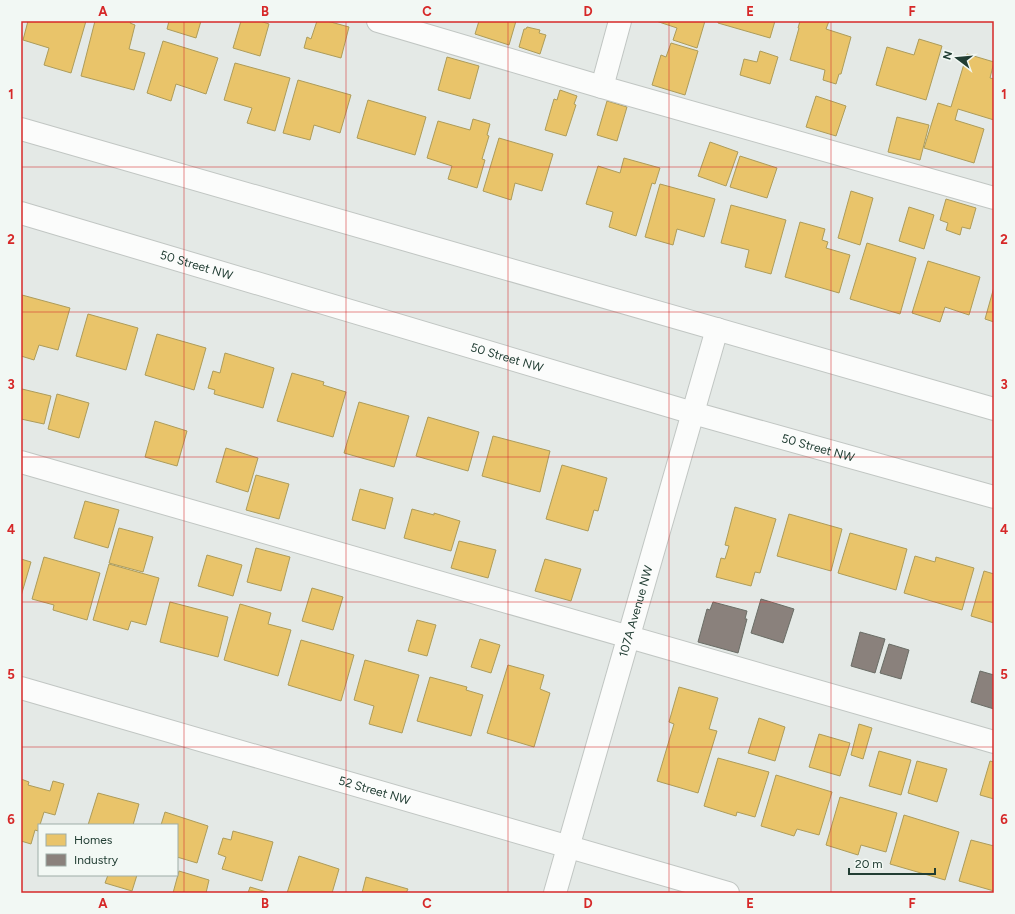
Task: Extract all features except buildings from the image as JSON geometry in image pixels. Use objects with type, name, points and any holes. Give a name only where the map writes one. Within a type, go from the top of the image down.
[{"type":"street","points":[[378,21],[602,87],[994,198]]},
{"type":"street","points":[[602,87],[620,21]]},
{"type":"street","points":[[21,129],[994,409]]},
{"type":"street","name":"50 Street NW","points":[[21,213],[693,413],[994,498]]},
{"type":"street","name":"107A Avenue NW","points":[[554,893],[717,329]]},
{"type":"street","points":[[21,462],[994,742]]},
{"type":"street","name":"52 Street NW","points":[[21,688],[728,893]]}]
